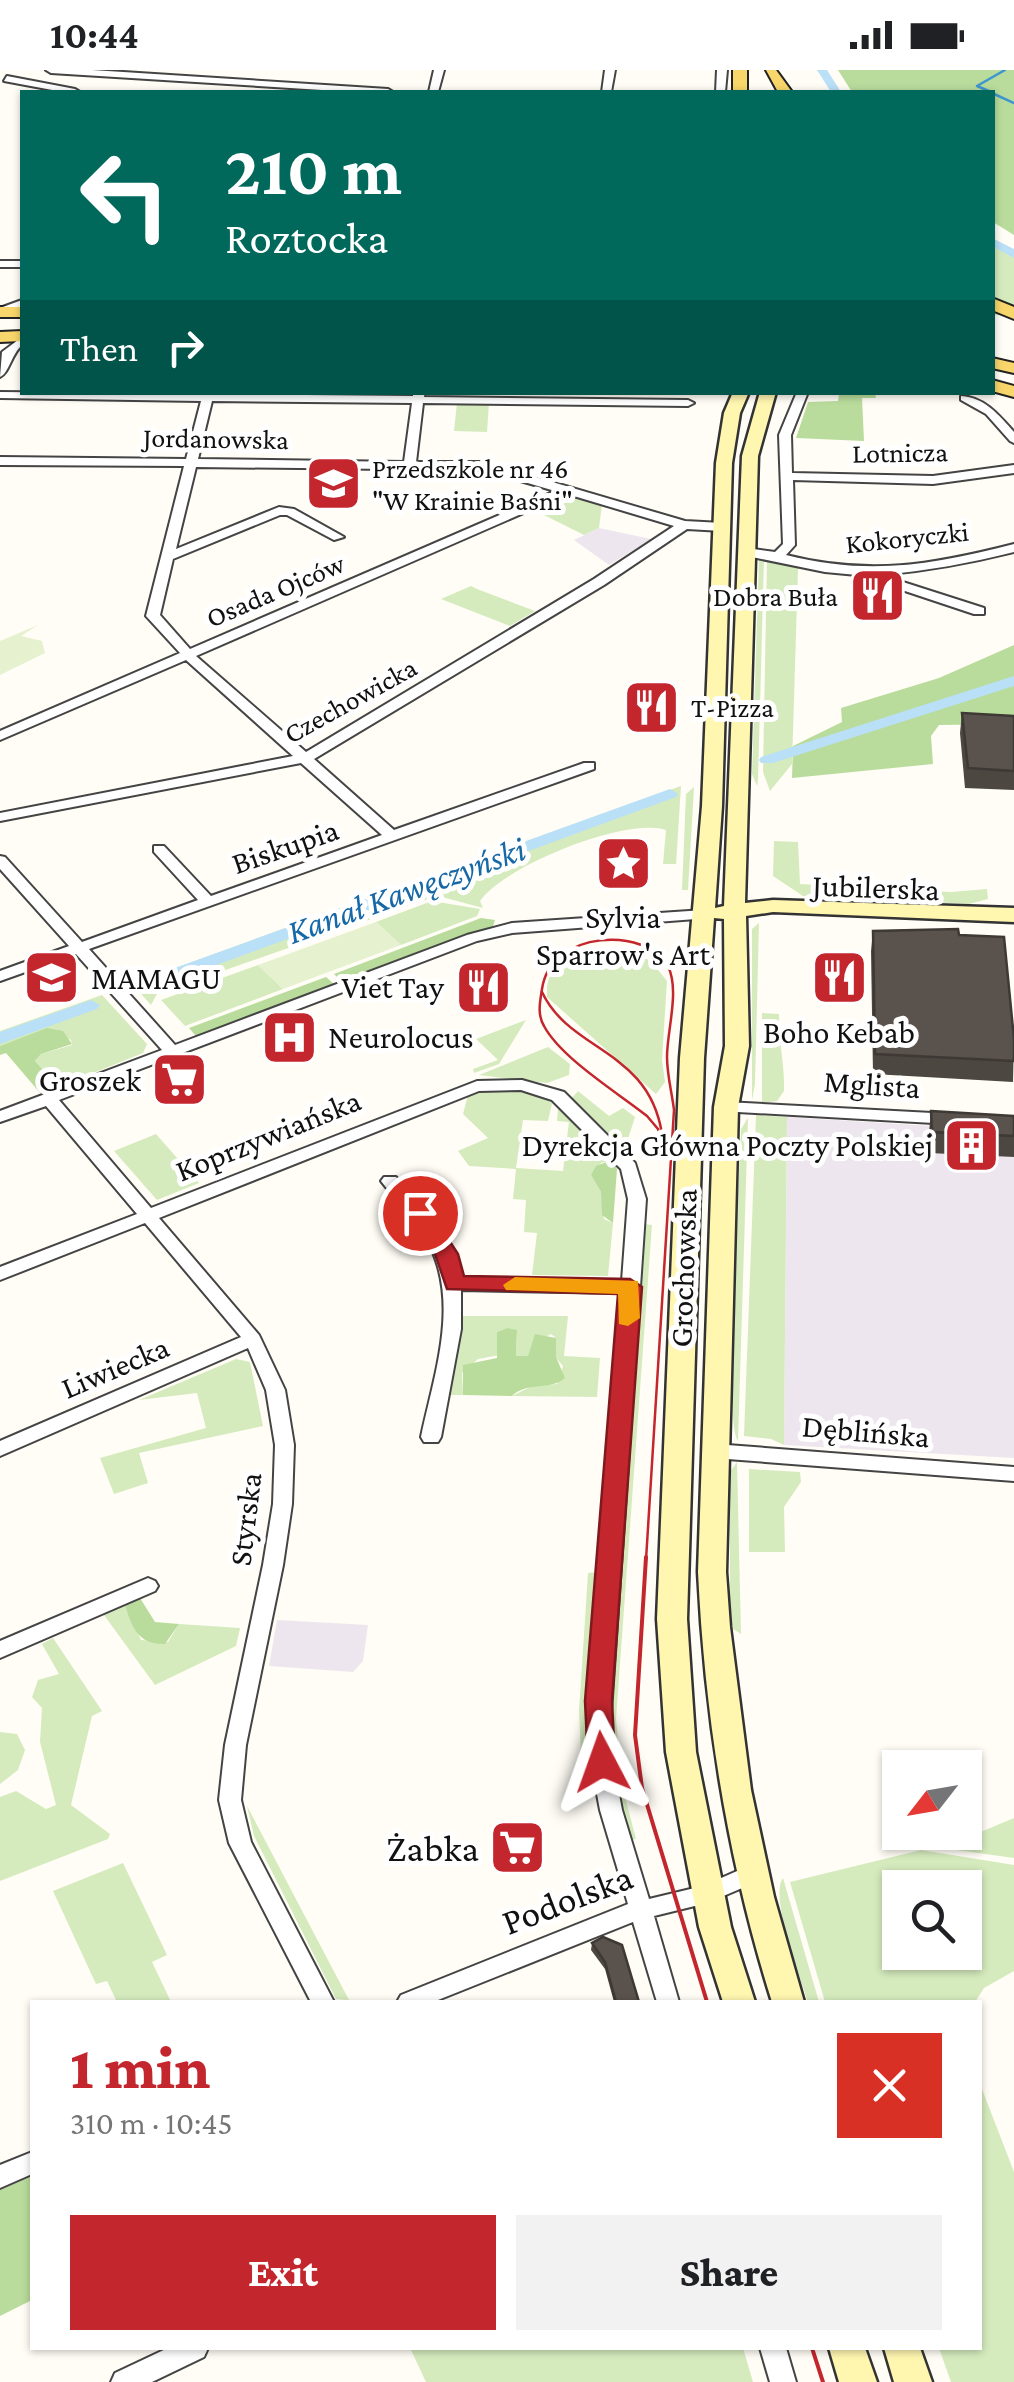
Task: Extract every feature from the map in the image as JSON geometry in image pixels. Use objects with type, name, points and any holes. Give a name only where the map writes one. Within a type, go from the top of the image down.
[{"type":"main road","points":[[766,71],[783,90]]},
{"type":"main road","points":[[1004,295],[1014,317]]},
{"type":"main road","points":[[1002,373],[1014,392]]},
{"type":"main road","name":"Grochowska","points":[[737,2000],[708,1894],[681,1752],[671,1568],[692,1078],[704,915],[722,527],[729,426],[740,395]]},
{"type":"main road","name":"Grochowska","points":[[767,395],[750,456],[746,552],[734,862],[737,1046],[726,1107],[714,1451],[716,1656],[727,1747],[753,1873],[787,2000]]},
{"type":"main road","name":"Jubilerska","points":[[734,862],[757,887],[794,906]]},
{"type":"main road","name":"Jubilerska","points":[[704,915],[794,906],[1014,915]]},
{"type":"main road","name":"Jubilerska","points":[[735,912],[1014,926]]},
{"type":"main road","points":[[848,2350],[858,2382]]},
{"type":"main road","points":[[903,2350],[913,2382]]},
{"type":"street","points":[[24,70],[8,79],[64,90]]},
{"type":"street","points":[[51,70],[121,72],[268,88],[328,90]]},
{"type":"street","points":[[268,88],[274,70]]},
{"type":"street","points":[[0,374],[2,345]]},
{"type":"street","points":[[393,837],[188,654],[153,616],[208,395],[688,403]]},
{"type":"street","points":[[780,554],[789,544],[787,427],[802,395]]},
{"type":"street","points":[[410,465],[418,396]]},
{"type":"street","points":[[964,398],[990,412],[1014,439]]},
{"type":"street","name":"Jordanowska","points":[[0,461],[484,466],[684,525],[722,527]]},
{"type":"street","name":"Lotnicza","points":[[786,476],[933,480],[1014,469]]},
{"type":"street","name":"Osada Ojców","points":[[0,736],[569,489]]},
{"type":"street","points":[[166,558],[279,512],[290,512],[338,537]]},
{"type":"street","name":"Czechowicka","points":[[0,817],[306,758],[599,582],[684,525]]},
{"type":"street","name":"Kokoryczki","points":[[746,552],[780,554],[825,568],[857,571],[1014,548]]},
{"type":"street","points":[[857,571],[979,611]]},
{"type":"street","name":"Biskupia","points":[[0,976],[588,766]]},
{"type":"street","points":[[159,850],[208,902]]},
{"type":"street","points":[[0,860],[172,1051]]},
{"type":"street","points":[[0,1117],[464,941],[512,928],[704,915]]},
{"type":"street","name":"Koprzywiańska","points":[[0,1274],[477,1086],[522,1084],[562,1100]]},
{"type":"street","name":"Styrska","points":[[48,1098],[253,1339],[272,1377],[284,1486],[231,1785],[231,1813],[240,1843],[323,2000]]},
{"type":"street","name":"Grochowska","points":[[562,1100],[618,1154],[634,1181],[598,1741],[611,1810],[667,2000]]},
{"type":"street","name":"Mglista","points":[[726,1107],[976,1120]]},
{"type":"street","points":[[390,1181],[434,1231],[447,1254],[455,1284],[431,1437]]},
{"type":"street","points":[[455,1284],[630,1287]]},
{"type":"street","name":"Liwiecka","points":[[0,1449],[253,1339]]},
{"type":"street","name":"Dęblińska","points":[[714,1451],[1014,1474]]},
{"type":"street","points":[[0,1650],[148,1586]]},
{"type":"street","name":"Podolska","points":[[414,2000],[640,1909],[708,1894],[753,1873]]},
{"type":"street","points":[[0,2177],[30,2164]]},
{"type":"street","points":[[124,2382],[191,2350]]},
{"type":"street","points":[[773,2350],[783,2382]]},
{"type":"shaded area","points":[[599,528],[651,539],[609,565],[574,540]]},
{"type":"shaded area","points":[[787,1117],[1014,1131],[1014,1458],[784,1445]]},
{"type":"shaded area","points":[[277,1620],[368,1625],[363,1661],[353,1672],[269,1666]]},
{"type":"green space","points":[[838,70],[1014,70],[1014,235],[995,223],[995,90],[851,90]]},
{"type":"green space","points":[[995,246],[1014,257],[1014,316],[995,315]]},
{"type":"green space","points":[[839,395],[875,395],[876,398],[862,398],[864,441],[796,438],[808,402],[838,401]]},
{"type":"green space","points":[[457,403],[489,403],[487,432],[454,431]]},
{"type":"green space","points":[[570,494],[602,504],[599,528],[584,535],[534,510]]},
{"type":"green space","points":[[764,558],[757,786],[752,774],[759,560]]},
{"type":"green space","points":[[767,559],[810,567],[798,569],[792,764],[770,791],[763,772]]},
{"type":"green space","points":[[471,586],[535,611],[510,626],[441,599]]},
{"type":"green space","points":[[38,625],[21,636],[42,641],[45,653],[0,675],[0,641]]},
{"type":"green space","points":[[1014,645],[1014,724],[939,725],[931,736],[933,764],[792,778],[793,746],[842,722],[841,708],[939,678]]},
{"type":"green space","points":[[700,686],[688,890],[682,890],[686,794],[694,787]]},
{"type":"green space","points":[[681,786],[676,864],[663,864],[666,830],[648,828],[596,838],[539,860],[493,887],[480,901],[483,908],[431,894],[417,881]]},
{"type":"green space","points":[[774,841],[798,842],[800,884],[951,892],[987,889],[988,899],[969,904],[803,896],[773,876]]},
{"type":"green space","points":[[412,882],[434,897],[157,994],[151,1005],[132,984]]},
{"type":"green space","points":[[432,901],[480,909],[477,916],[401,945],[376,922]]},
{"type":"green space","points":[[481,918],[495,920],[493,926],[341,981],[334,974]]},
{"type":"green space","points":[[376,922],[401,945],[283,989],[258,965]]},
{"type":"green space","points":[[759,923],[755,1084],[752,1100],[752,929]]},
{"type":"green space","points":[[612,950],[650,960],[667,981],[662,1060],[665,1082],[656,1094],[547,997],[551,973],[566,959]]},
{"type":"green space","points":[[258,965],[283,989],[185,1026],[161,1000]]},
{"type":"green space","points":[[326,977],[334,984],[196,1036],[189,1028]]},
{"type":"green space","points":[[102,995],[147,1044],[143,1053],[71,1082],[44,1071],[35,1061],[41,1054],[72,1045],[71,1040],[50,1029],[0,1046],[0,1031]]},
{"type":"green space","points":[[762,1013],[779,1014],[784,1091],[777,1101],[762,1103]]},
{"type":"green space","points":[[526,1020],[499,1064],[474,1073],[473,1069],[498,1060],[476,1039]]},
{"type":"green space","points":[[47,1028],[63,1031],[72,1044],[41,1054],[35,1061],[44,1071],[71,1082],[41,1094],[6,1053],[0,1055],[0,1046]]},
{"type":"green space","points":[[548,1047],[570,1064],[569,1075],[547,1083],[479,1075]]},
{"type":"green space","points":[[505,1089],[531,1093],[552,1103],[548,1121],[523,1120],[516,1168],[563,1171],[569,1122],[557,1121],[558,1108],[612,1160],[601,1163],[591,1175],[601,1192],[604,1219],[613,1223],[608,1276],[532,1275],[537,1233],[524,1232],[526,1200],[513,1199],[516,1169],[469,1166],[458,1151],[488,1138],[463,1114],[468,1095]]},
{"type":"green space","points":[[578,1091],[609,1116],[623,1108],[635,1117],[625,1148],[571,1099]]},
{"type":"green space","points":[[756,1115],[787,1117],[784,1445],[744,1436]]},
{"type":"green space","points":[[748,1118],[738,1441],[732,1391],[734,1294],[741,1129]]},
{"type":"green space","points":[[156,1134],[199,1183],[157,1200],[114,1151]]},
{"type":"green space","points":[[612,1160],[617,1169],[613,1223],[602,1215],[601,1192],[591,1175],[596,1166]]},
{"type":"green space","points":[[644,1224],[652,1225],[616,1719],[622,1785],[636,1839],[630,1840],[619,1803],[608,1732]]},
{"type":"green space","points":[[462,1316],[568,1316],[564,1356],[600,1358],[597,1397],[512,1396],[532,1386],[557,1384],[563,1366],[556,1358],[556,1338],[551,1334],[532,1345],[528,1357],[516,1356],[517,1335],[507,1328],[497,1332],[500,1355],[478,1359],[462,1373],[463,1395],[448,1395]]},
{"type":"green space","points":[[517,1330],[516,1356],[528,1356],[535,1334],[556,1338],[556,1357],[565,1378],[512,1396],[463,1395],[463,1365],[497,1358],[497,1332]]},
{"type":"green space","points":[[236,1359],[250,1362],[263,1426],[139,1453],[148,1483],[114,1494],[100,1458],[206,1428],[197,1393],[139,1400]]},
{"type":"green space","points":[[737,1462],[741,1634],[730,1627],[730,1472]]},
{"type":"green space","points":[[749,1469],[800,1472],[801,1482],[784,1507],[785,1552],[749,1552]]},
{"type":"green space","points":[[598,1572],[588,1713],[589,1775],[582,1778],[579,1711],[588,1573]]},
{"type":"green space","points":[[140,1598],[155,1622],[179,1624],[165,1644],[149,1642],[134,1628],[125,1605]]},
{"type":"green space","points":[[125,1605],[141,1640],[168,1642],[179,1624],[240,1628],[236,1646],[155,1685],[104,1615]]},
{"type":"green space","points":[[53,1638],[102,1711],[92,1716],[71,1805],[110,1834],[108,1839],[0,1881],[0,1797],[16,1791],[46,1809],[56,1805],[40,1742],[42,1708],[32,1697],[38,1680],[59,1674],[42,1644]]},
{"type":"green space","points":[[0,1732],[17,1734],[25,1750],[18,1770],[0,1784]]},
{"type":"green space","points":[[247,1806],[349,2000],[336,1999],[254,1836]]},
{"type":"green space","points":[[1014,1818],[1014,1858],[957,1850],[982,1850],[983,1831]]},
{"type":"green space","points":[[921,1850],[1014,1865],[1014,1971],[984,1988],[976,2000],[824,2000],[790,1882]]},
{"type":"green space","points":[[123,1863],[167,1955],[152,1962],[170,2000],[116,2000],[107,1981],[96,1984],[53,1891]]},
{"type":"green space","points":[[783,1878],[818,2000],[807,2000],[788,1938],[780,1887]]},
{"type":"green space","points":[[982,2089],[1014,2172],[1014,2382],[951,2382],[940,2350],[982,2350]]},
{"type":"green space","points":[[30,2177],[30,2301],[0,2316],[0,2190]]},
{"type":"green space","points":[[411,2350],[744,2350],[753,2382],[426,2382]]},
{"type":"building","points":[[962,713],[1014,716],[1014,771],[968,768]]},
{"type":"building","points":[[958,929],[959,935],[1004,937],[1014,1061],[875,1054],[873,931]]},
{"type":"building","points":[[931,1111],[1014,1116],[1014,1136],[932,1132]]},
{"type":"building","points":[[603,1937],[622,1945],[638,2000],[615,2000],[605,1962],[592,1943]]},
{"type":"waterway","points":[[822,70],[835,90]]},
{"type":"waterway","points":[[986,90],[977,86],[1005,70]]},
{"type":"waterway","points":[[995,94],[1014,103]]},
{"type":"waterway","points":[[995,243],[1014,254]]},
{"type":"waterway","name":"Kanał Kawęczyński","points":[[767,760],[1014,681]]},
{"type":"waterway","name":"Kanał Kawęczyński","points":[[142,986],[670,794]]},
{"type":"waterway","name":"Kanał Kawęczyński","points":[[0,1038],[91,1005]]},
{"type":"tram line","points":[[646,1560],[674,1110],[667,1057],[673,987],[668,966],[657,953],[641,945],[621,940],[580,945],[549,969],[540,999],[542,1021],[552,1038],[576,1062],[647,1116],[658,1129],[661,1146]]},
{"type":"tram line","points":[[542,992],[571,1028],[642,1084],[662,1134]]},
{"type":"tram line","points":[[646,1557],[635,1735],[642,1788],[706,2000]]},
{"type":"tram line","points":[[813,2350],[823,2382]]},
{"type":"slow traffic","points":[[515,1285],[630,1287],[628,1318]]},
{"type":"place","name":"Przedszkole nr 46 \"W Krainie Baśni\"","points":[[333,484]]},
{"type":"place","name":"Dobra Buła","points":[[877,596]]},
{"type":"place","name":"T-Pizza","points":[[652,707]]},
{"type":"place","name":"Sylvia Sparrow's Art","points":[[623,863]]},
{"type":"place","name":"MAMAGU","points":[[52,978]]},
{"type":"place","name":"Boho Kebab","points":[[839,978]]},
{"type":"place","name":"Viet Tay","points":[[483,987]]},
{"type":"place","name":"Neurolocus","points":[[289,1037]]},
{"type":"place","name":"Groszek","points":[[180,1080]]},
{"type":"place","name":"Dyrekcja Główna Poczty Polskiej","points":[[972,1145]]},
{"type":"place","name":"Żabka","points":[[518,1848]]},
{"type":"route","points":[[420,1213],[447,1254],[455,1284],[630,1287],[599,1701],[602,1762]]}]
